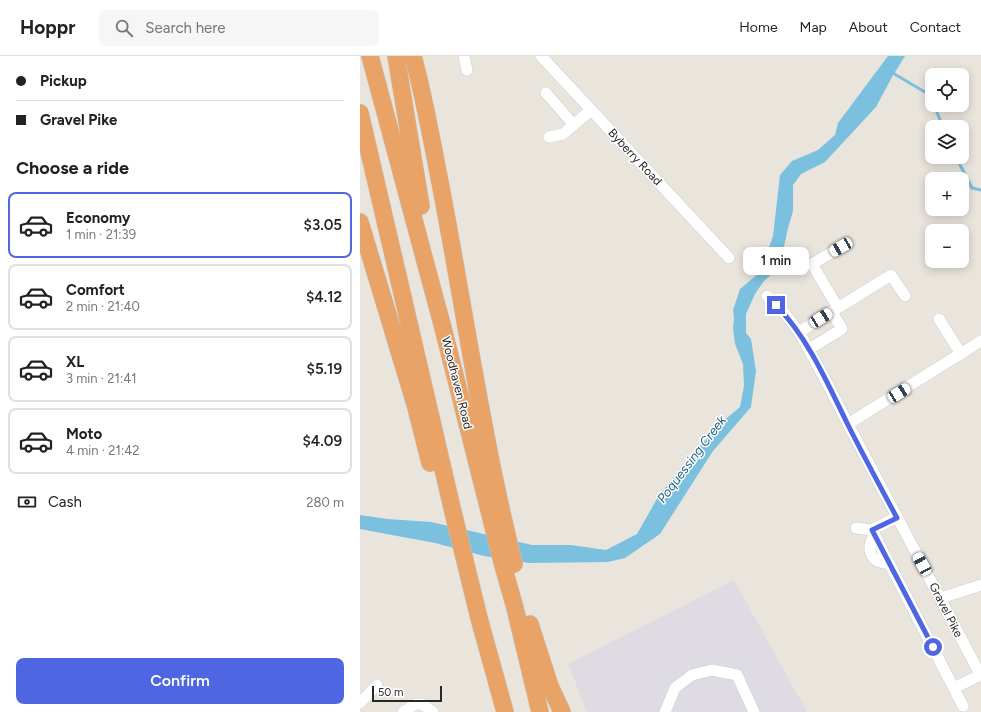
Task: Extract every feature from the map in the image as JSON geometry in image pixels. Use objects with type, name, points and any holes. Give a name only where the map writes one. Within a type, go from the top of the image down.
[{"type":"highway","name":"Woodhaven Road","points":[[370,56],[443,328],[501,531],[516,608],[540,712]]},
{"type":"highway","points":[[396,56],[412,161],[443,328]]},
{"type":"highway","points":[[413,56],[421,86],[451,238],[501,531]]},
{"type":"highway","points":[[360,113],[372,160],[450,522],[496,712]]},
{"type":"highway","points":[[360,127],[372,160]]},
{"type":"highway","points":[[360,222],[450,522]]},
{"type":"highway","points":[[458,554],[505,712]]},
{"type":"highway","points":[[508,562],[550,686],[562,712]]},
{"type":"highway","points":[[516,608],[554,712]]},
{"type":"highway","points":[[478,618],[500,712]]},
{"type":"street","points":[[464,56],[467,70]]},
{"type":"street","name":"Byberry Road","points":[[541,56],[729,258]]},
{"type":"street","points":[[546,93],[574,125]]},
{"type":"street","points":[[549,137],[563,134],[591,110]]},
{"type":"street","points":[[809,349],[842,330],[835,310],[812,264],[841,247]]},
{"type":"street","points":[[799,332],[890,275],[905,296]]},
{"type":"street","name":"Gravel Pike","points":[[767,296],[786,315],[799,332],[809,349],[981,676]]},
{"type":"street","points":[[939,319],[961,354]]},
{"type":"street","points":[[848,424],[981,341]]},
{"type":"street","points":[[897,518],[873,533],[869,545],[871,555],[874,560],[889,563],[963,706]]},
{"type":"street","points":[[856,528],[873,533]]},
{"type":"street","points":[[941,598],[981,585]]},
{"type":"street","points":[[665,712],[675,688],[692,675],[712,670],[737,675],[754,712]]},
{"type":"street","points":[[954,688],[981,676]]},
{"type":"street","points":[[360,704],[377,686]]},
{"type":"street","points":[[404,712],[416,704],[422,704],[433,712]]},
{"type":"shaded area","points":[[734,580],[807,712],[587,712],[568,664]]},
{"type":"water","name":"Poquessing Creek","points":[[888,56],[905,56],[876,107],[825,162],[801,174],[793,185],[793,211],[783,251],[774,272],[764,281],[755,294],[746,314],[746,333],[751,339],[756,371],[751,407],[713,451],[660,534],[625,558],[608,562],[529,563],[484,556],[435,543],[360,529],[360,515],[388,519],[431,522],[532,545],[571,545],[606,550],[637,534],[658,497],[690,457],[722,422],[740,407],[744,386],[743,364],[735,344],[733,310],[740,289],[764,269],[766,256],[773,236],[780,175],[792,161],[818,150],[835,135],[838,123]]},
{"type":"waterway","points":[[891,72],[925,92]]},
{"type":"waterway","points":[[937,112],[940,120]]},
{"type":"waterway","points":[[960,164],[972,188],[981,190]]},
{"type":"route","points":[[776,305],[799,332],[825,378],[897,518],[872,530],[933,647]]}]
